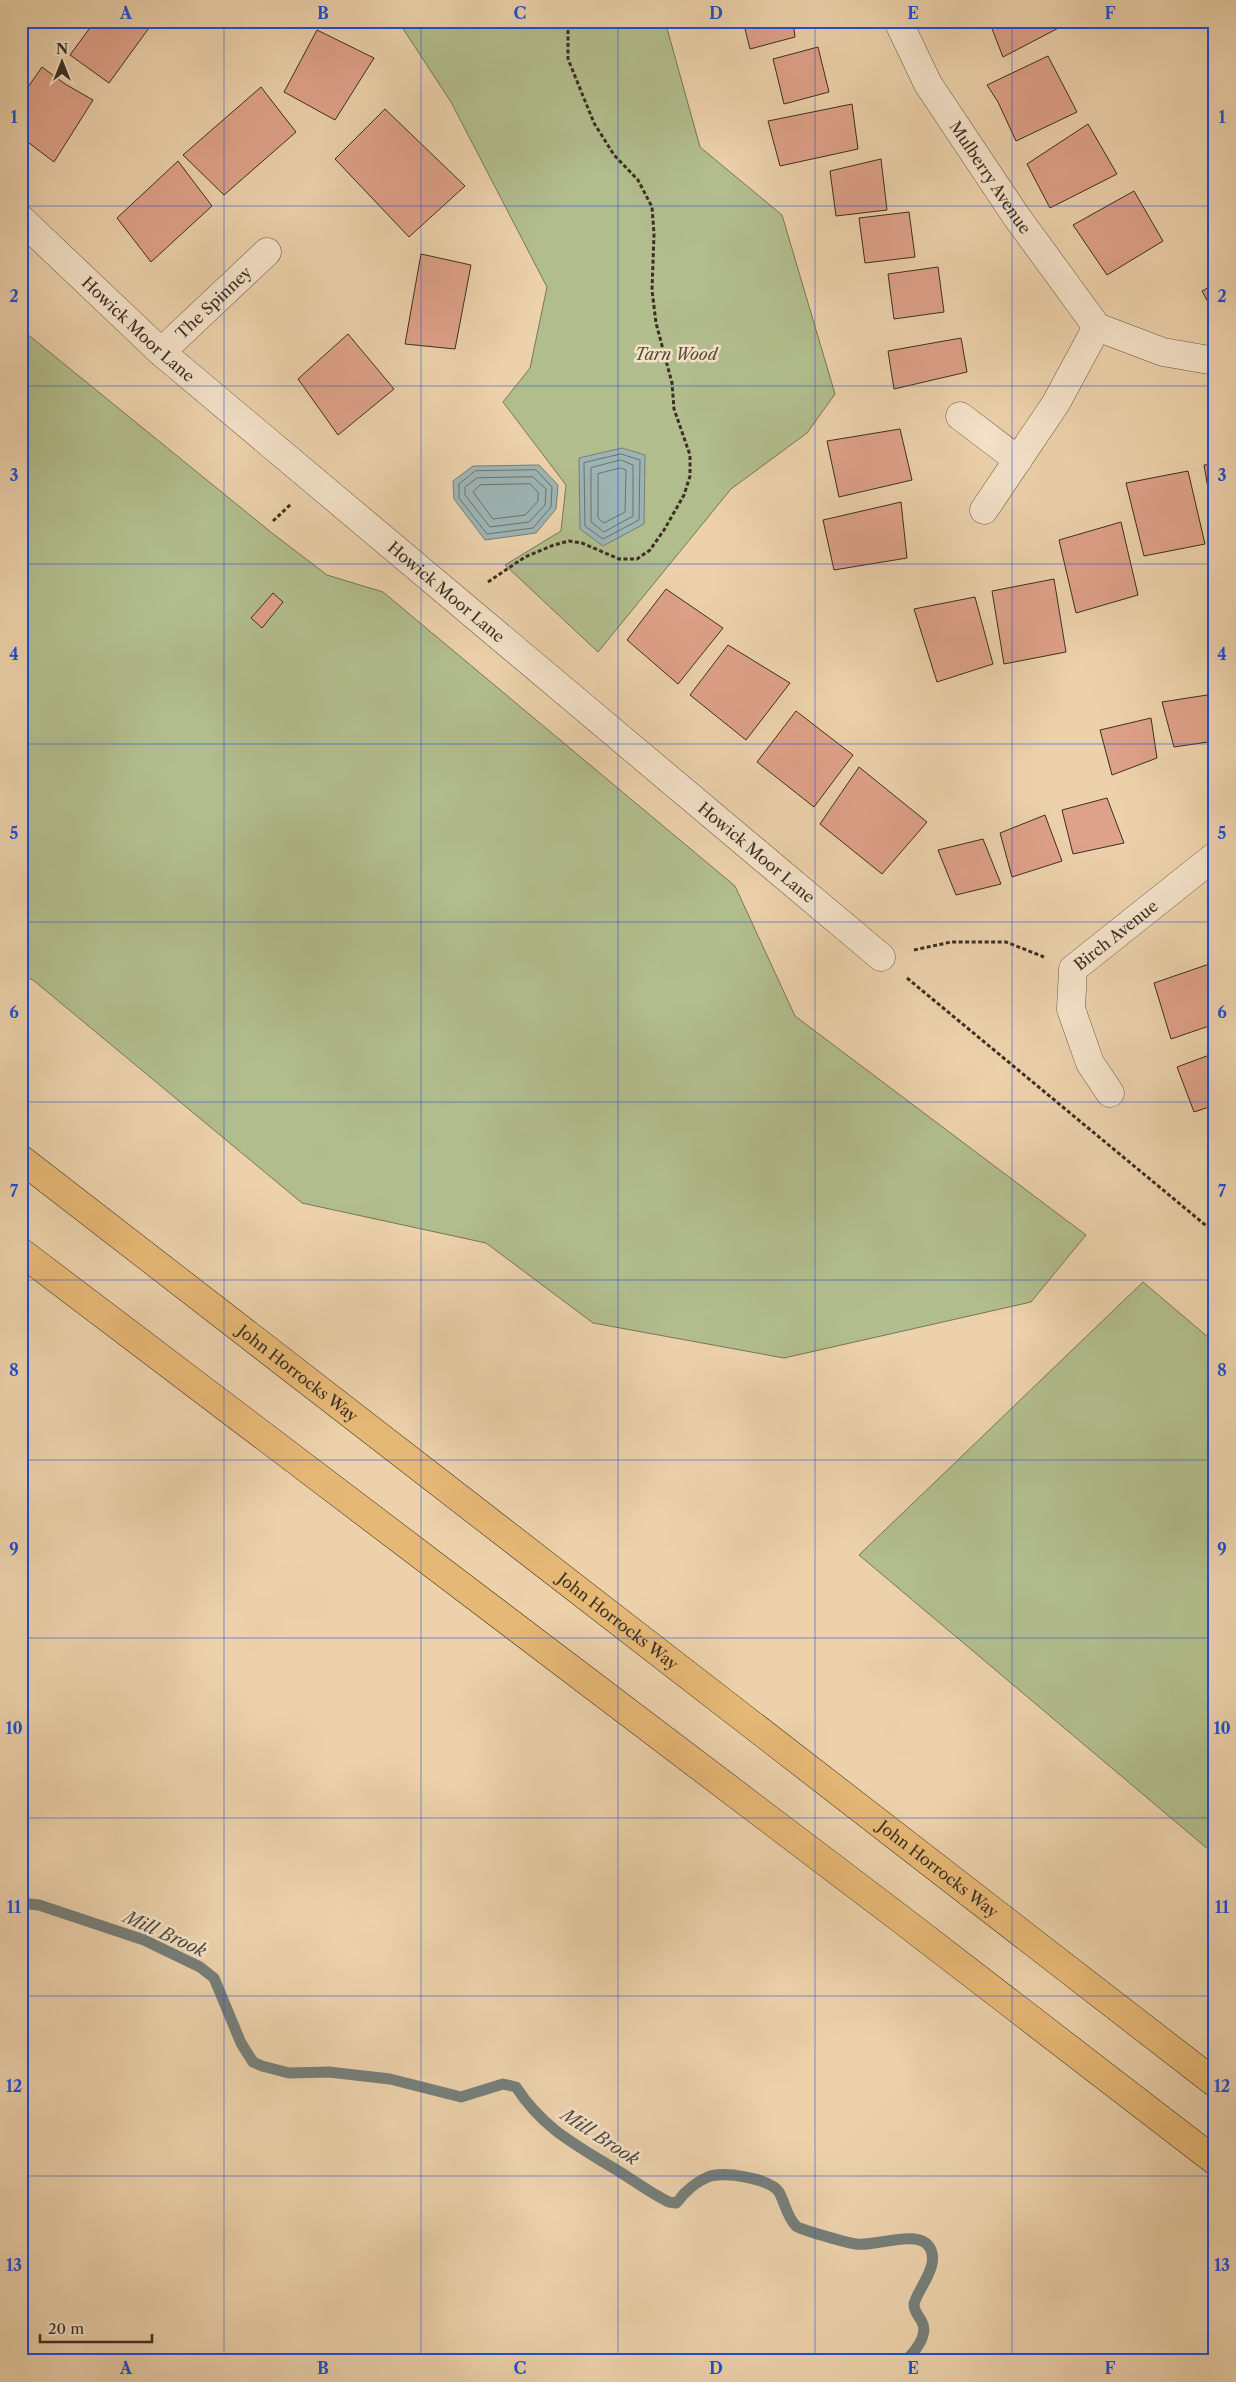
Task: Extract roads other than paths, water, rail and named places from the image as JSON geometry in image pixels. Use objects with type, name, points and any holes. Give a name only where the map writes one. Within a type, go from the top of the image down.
[{"type":"highway","name":"John Horrocks Way","points":[[21,1159],[1215,2083]]},
{"type":"highway","points":[[21,1252],[879,1902],[1215,2161]]},
{"type":"street","name":"Mulberry Avenue","points":[[898,21],[928,84],[1016,216],[1097,327]]},
{"type":"street","name":"Howick Moor Lane","points":[[21,218],[161,352],[881,957]]},
{"type":"street","name":"The Spinney","points":[[161,352],[268,252]]},
{"type":"street","points":[[984,510],[1056,403],[1097,327],[1163,352],[1215,361]]},
{"type":"street","points":[[960,416],[1018,460]]},
{"type":"street","name":"Birch Avenue","points":[[1110,1093],[1090,1063],[1071,1009],[1073,969],[1209,858],[1215,856]]},
{"type":"water","points":[[622,448],[645,455],[644,524],[603,546],[580,529],[579,458]]},
{"type":"water","points":[[539,465],[558,485],[556,509],[536,533],[485,540],[454,499],[453,481],[473,466]]},
{"type":"waterway","name":"Mill Brook","points":[[21,1903],[39,1905],[144,1940],[200,1967],[214,1978],[241,2043],[253,2062],[262,2066],[289,2073],[329,2072],[390,2079],[461,2097],[503,2084],[516,2087],[538,2115],[563,2136],[650,2192],[669,2202],[676,2203],[691,2188],[708,2177],[734,2175],[756,2180],[774,2187],[779,2192],[793,2222],[796,2226],[806,2230],[857,2244],[907,2239],[916,2239],[924,2242],[930,2248],[932,2262],[914,2304],[924,2327],[924,2332],[920,2343],[905,2361]]},
{"type":"park label","name":"Tarn Wood","points":[[676,354]]}]
